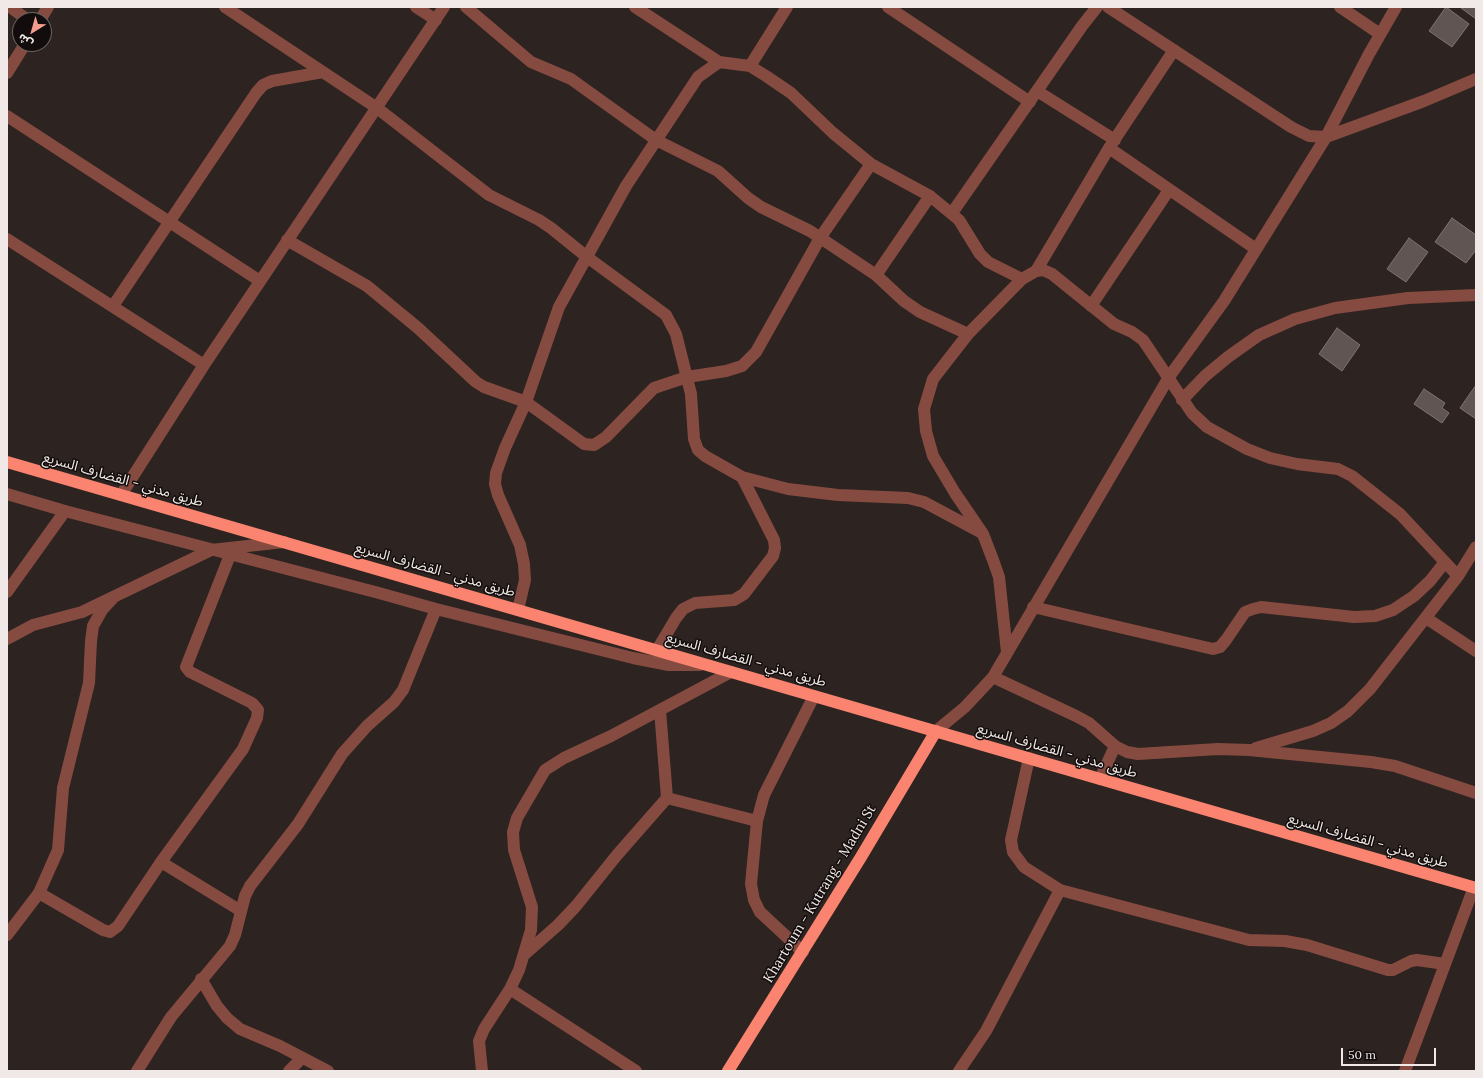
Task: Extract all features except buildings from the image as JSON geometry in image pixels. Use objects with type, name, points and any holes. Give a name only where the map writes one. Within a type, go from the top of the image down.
[{"type":"highway","name":"طريق مدني - القضارف السريع","points":[[7,462],[1475,888]]},
{"type":"highway","name":"Khartoum - Kutrang - Madni St","points":[[728,1071],[803,952],[936,731]]},
{"type":"street","points":[[225,7],[377,108],[478,188],[539,220],[666,315],[676,334],[692,394],[694,439],[698,450],[742,477],[788,489],[908,498],[924,502],[983,534]]},
{"type":"street","points":[[416,7],[436,20]]},
{"type":"street","points":[[121,495],[204,365],[444,7]]},
{"type":"street","points":[[466,7],[531,62],[571,79],[656,140],[718,171],[748,198],[761,207],[795,223],[876,275],[904,301],[920,312],[968,334]]},
{"type":"street","points":[[635,7],[719,62],[750,66],[791,93],[833,133],[871,164],[930,196],[952,214],[958,220],[980,254],[988,262],[1022,279]]},
{"type":"street","points":[[750,66],[787,7]]},
{"type":"street","points":[[888,7],[1030,102]]},
{"type":"street","points":[[952,214],[1082,26],[1097,7]]},
{"type":"street","points":[[1108,7],[1291,127],[1309,136],[1326,137],[1424,101],[1476,79]]},
{"type":"street","points":[[1340,7],[1380,34]]},
{"type":"street","points":[[936,731],[965,707],[993,677],[1169,377],[1224,301],[1326,137],[1380,34],[1396,7]]},
{"type":"street","points":[[1036,271],[1112,144],[1174,50]]},
{"type":"street","points":[[7,73],[20,52]]},
{"type":"street","points":[[518,610],[525,580],[524,564],[520,545],[498,495],[495,484],[496,473],[504,448],[526,402],[559,307],[626,186],[698,77],[719,62]]},
{"type":"street","points":[[113,306],[256,92],[263,85],[272,81],[323,72]]},
{"type":"street","points":[[1037,91],[1112,144],[1169,190],[1256,249]]},
{"type":"street","points":[[7,116],[260,282]]},
{"type":"street","points":[[287,240],[367,286],[418,328],[476,382],[484,387],[526,402],[584,444],[594,445],[606,437],[654,388],[687,377],[726,371],[742,366],[756,352],[820,238],[871,164]]},
{"type":"street","points":[[1091,306],[1169,190]]},
{"type":"street","points":[[876,275],[930,196]]},
{"type":"street","points":[[7,238],[204,365]]},
{"type":"street","points":[[1007,652],[999,577],[983,534],[955,493],[933,456],[926,431],[924,409],[933,379],[968,334],[1022,279],[1036,271],[1043,270],[1052,274],[1114,324],[1132,332],[1143,340],[1169,377],[1182,400],[1192,413],[1208,427],[1248,449],[1270,458],[1298,464],[1338,469],[1352,476],[1400,514],[1458,576]]},
{"type":"street","points":[[1182,400],[1205,376],[1228,357],[1259,335],[1295,318],[1335,308],[1408,298],[1476,295]]},
{"type":"street","points":[[656,650],[676,618],[683,610],[695,603],[734,600],[744,594],[773,556],[775,548],[774,540],[742,477]]},
{"type":"street","points":[[7,494],[65,512],[379,592],[436,609],[633,658],[669,665],[710,665]]},
{"type":"street","points":[[7,592],[65,512]]},
{"type":"street","points":[[7,639],[33,625],[82,612],[211,550],[284,542]]},
{"type":"street","points":[[1249,750],[1313,731],[1331,723],[1348,711],[1370,689],[1426,618],[1458,576],[1476,547]]},
{"type":"street","points":[[39,893],[102,930],[110,932],[118,926],[160,862],[244,749],[257,718],[258,710],[252,703],[190,672],[186,667],[230,555]]},
{"type":"street","points":[[1034,607],[1214,649],[1220,647],[1226,640],[1245,612],[1261,607],[1354,617],[1375,616],[1393,610],[1414,596],[1430,582],[1445,562]]},
{"type":"street","points":[[7,935],[39,893],[58,850],[63,788],[89,683],[90,641],[93,626],[102,610],[114,597]]},
{"type":"street","points":[[137,1071],[171,1017],[201,979],[230,946],[235,935],[245,896],[250,886],[298,824],[342,754],[367,726],[394,702],[403,690],[436,609]]},
{"type":"street","points":[[1426,618],[1476,651]]},
{"type":"street","points":[[482,1071],[479,1041],[484,1029],[510,989],[525,954],[531,930],[532,907],[514,850],[513,832],[517,818],[545,770],[552,764],[660,710],[731,672]]},
{"type":"street","points":[[993,677],[1076,716],[1115,746],[1127,752],[1138,754],[1218,749],[1249,750],[1371,762],[1395,766],[1476,793]]},
{"type":"street","points":[[803,952],[760,912],[754,900],[751,884],[757,821],[764,795],[814,696]]},
{"type":"street","points":[[525,954],[558,925],[576,906],[617,855],[667,798],[660,710]]},
{"type":"street","points":[[1100,779],[1115,746]]},
{"type":"street","points":[[1029,758],[1012,840],[1013,852],[1024,867],[1060,890],[1242,938],[1266,941],[1285,941],[1307,945],[1388,970],[1393,970],[1411,961],[1417,960],[1445,964]]},
{"type":"street","points":[[667,798],[757,821]]},
{"type":"street","points":[[160,862],[241,910]]},
{"type":"street","points":[[1405,1071],[1475,888]]},
{"type":"street","points":[[959,1071],[986,1031],[1060,890]]},
{"type":"street","points":[[201,979],[217,1006],[227,1018],[240,1029],[328,1071]]},
{"type":"street","points":[[510,989],[636,1071]]},
{"type":"street","points":[[289,1071],[302,1058]]}]
